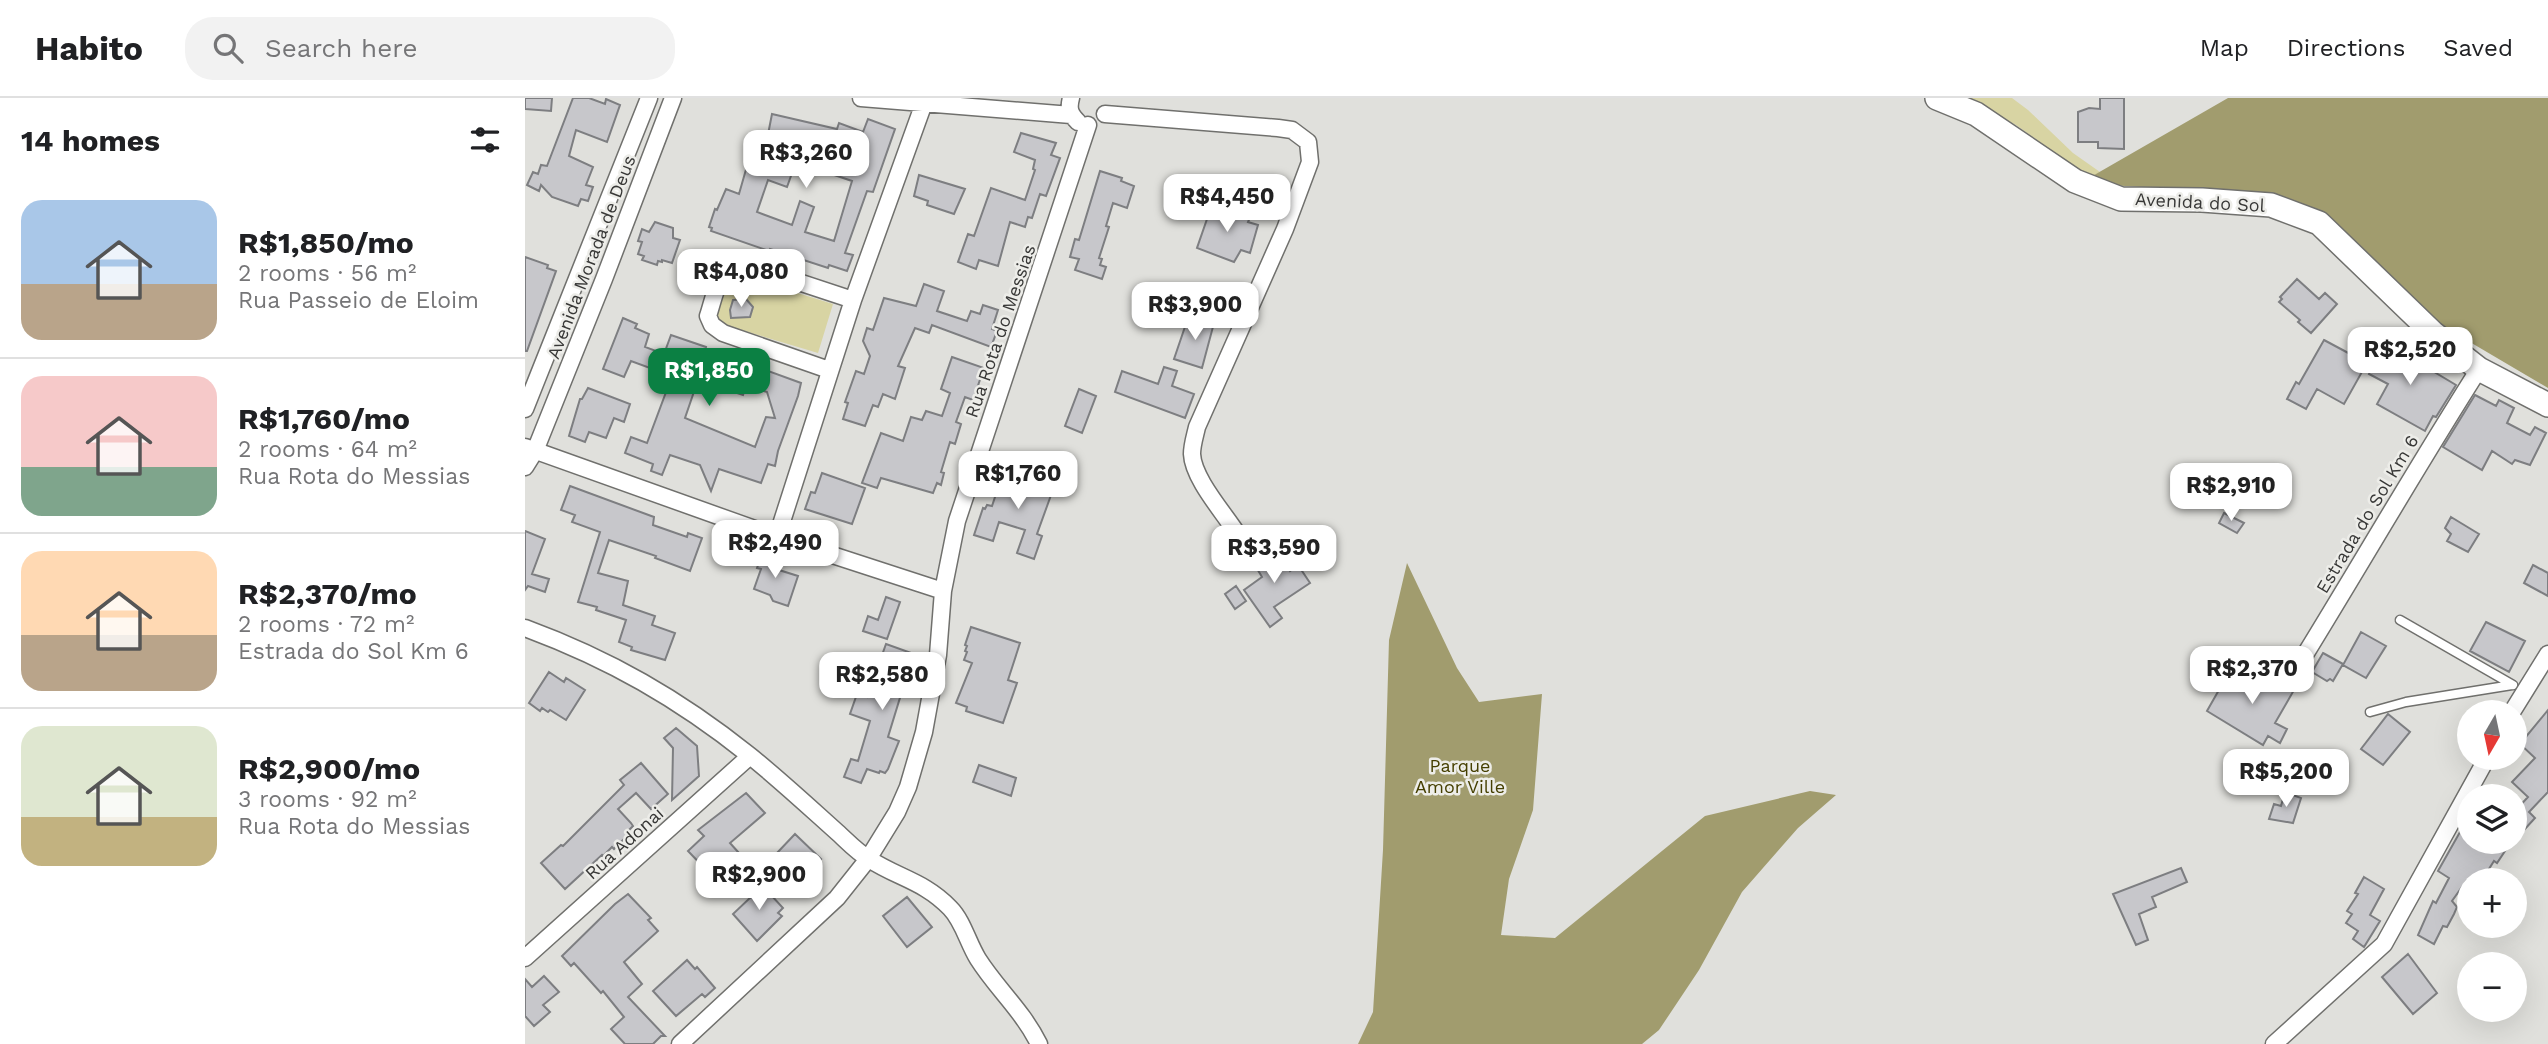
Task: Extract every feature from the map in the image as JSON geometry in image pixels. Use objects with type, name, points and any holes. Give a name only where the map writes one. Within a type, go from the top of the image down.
[{"type":"street","name":"Avenida Morada de Deus","points":[[525,409],[649,98]]},
{"type":"street","name":"Avenida Morada de Deus","points":[[525,467],[530,449],[604,279],[673,98]]},
{"type":"street","points":[[862,98],[1071,115]]},
{"type":"street","points":[[1071,98],[1071,115],[1078,122],[1088,125],[1100,120],[1105,102],[1291,130],[1308,142],[1310,162],[1285,229],[1197,427],[1193,442],[1192,453],[1197,472],[1238,535]]},
{"type":"street","name":"Avenida do Sol","points":[[1937,98],[1976,114],[2074,181],[2121,199],[2203,200],[2271,205],[2319,223],[2433,333],[2479,369],[2548,405]]},
{"type":"street","points":[[777,537],[829,370],[924,103]]},
{"type":"street","name":"Rua Rota do Messias","points":[[680,1044],[837,898],[868,859],[902,800],[925,732],[938,655],[943,591],[957,521],[1088,125]]},
{"type":"street","points":[[829,370],[723,333],[712,325],[708,316],[720,281],[728,267],[733,263],[741,263],[853,300]]},
{"type":"street","name":"Estrada do Sol Km 6","points":[[2290,679],[2405,486],[2479,369]]},
{"type":"street","points":[[530,449],[777,537],[943,591]]},
{"type":"street","points":[[525,628],[591,654],[685,706],[750,755],[868,859],[917,882],[953,910],[975,954],[992,980],[1013,1001],[1028,1022],[1039,1044]]},
{"type":"street","points":[[2515,700],[2518,688],[2541,680],[2548,654]]},
{"type":"street","name":"Rua Adonai","points":[[525,958],[750,755]]},
{"type":"street","points":[[2282,1041],[2384,944],[2480,770]]},
{"type":"lane","points":[[2400,620],[2518,688]]},
{"type":"lane","points":[[2370,712],[2406,702],[2518,688]]},
{"type":"shaded area","points":[[1965,98],[2012,98],[2073,153],[2100,172],[2089,178],[2016,125]]},
{"type":"shaded area","points":[[727,271],[833,304],[818,353],[715,322]]},
{"type":"green space","points":[[2228,98],[2548,98],[2548,388],[2441,325],[2313,215],[2237,193],[2109,185],[2089,178]]},
{"type":"green space","name":"Parque Amor Ville","points":[[1407,563],[1457,668],[1479,702],[1542,694],[1533,810],[1509,879],[1501,935],[1555,938],[1705,816],[1810,791],[1836,795],[1798,828],[1742,892],[1699,970],[1659,1030],[1642,1044],[1358,1044],[1373,1012],[1383,850],[1389,640]]},
{"type":"building","points":[[525,98],[552,98],[551,111],[525,109]]},
{"type":"building","points":[[573,98],[589,98],[605,104],[606,99],[620,105],[607,142],[576,130],[569,156],[593,167],[586,185],[593,187],[588,201],[581,199],[578,206],[552,197],[541,185],[539,191],[527,185],[533,172],[538,174],[541,165],[547,166]]},
{"type":"building","points":[[2100,98],[2124,98],[2124,149],[2098,148],[2098,142],[2078,142],[2078,112],[2089,108],[2100,109]]},
{"type":"building","points":[[772,114],[837,129],[839,123],[863,132],[868,119],[895,129],[873,192],[867,191],[845,253],[853,255],[847,271],[829,265],[828,268],[770,249],[769,251],[711,231],[712,228],[709,227],[715,209],[717,210],[726,189],[739,194],[747,166],[763,160]],"holes":[[[796,162],[852,181],[834,241],[805,232],[814,207],[800,201],[792,225],[757,212],[768,180],[787,187]]]},
{"type":"building","points":[[1021,133],[1056,143],[1051,155],[1060,158],[1046,196],[1040,194],[1032,218],[1028,217],[1025,227],[1010,222],[998,266],[979,260],[976,269],[958,262],[968,234],[974,236],[991,188],[1025,200],[1035,170],[1035,160],[1014,152]]},
{"type":"building","points":[[1100,171],[1122,178],[1121,181],[1134,186],[1127,208],[1113,203],[1099,258],[1102,259],[1100,265],[1106,267],[1102,279],[1075,270],[1079,259],[1070,257],[1075,239],[1079,240]]},
{"type":"building","points":[[919,175],[965,189],[954,214],[927,205],[928,201],[914,196]]},
{"type":"building","points":[[1206,206],[1233,216],[1239,211],[1251,215],[1248,222],[1258,225],[1250,253],[1241,250],[1234,262],[1197,248],[1207,219],[1202,218]]},
{"type":"building","points":[[655,222],[673,228],[673,238],[680,240],[672,263],[662,260],[658,261],[657,265],[642,260],[644,256],[638,254],[642,229],[649,232]]},
{"type":"building","points":[[525,257],[548,265],[547,268],[556,271],[527,351],[525,351]]},
{"type":"building","points":[[2297,279],[2319,299],[2325,293],[2337,304],[2311,333],[2279,302],[2282,299],[2280,297]]},
{"type":"building","points":[[924,284],[944,291],[937,311],[967,321],[971,311],[980,314],[983,305],[998,310],[992,329],[997,331],[991,347],[932,325],[929,333],[915,328],[898,366],[905,368],[895,399],[883,394],[878,407],[873,405],[865,426],[843,419],[848,403],[845,402],[856,371],[864,374],[870,356],[863,341],[867,328],[873,330],[884,298],[916,306]]},
{"type":"building","points":[[746,299],[753,307],[750,317],[731,318],[733,300]]},
{"type":"building","points":[[1189,315],[1214,323],[1202,368],[1174,359]]},
{"type":"building","points":[[623,318],[637,324],[635,328],[649,334],[645,347],[664,354],[671,335],[706,347],[705,351],[801,383],[775,466],[768,464],[761,483],[719,469],[711,491],[700,465],[670,455],[662,475],[651,471],[653,464],[625,453],[631,437],[647,443],[672,376],[631,361],[624,377],[603,369]],"holes":[[[698,380],[743,395],[746,385],[767,392],[775,418],[766,417],[755,447],[685,418]]]},
{"type":"building","points":[[2324,340],[2367,363],[2344,404],[2317,389],[2306,409],[2287,399],[2296,382],[2299,384]]},
{"type":"building","points":[[2386,342],[2418,359],[2416,361],[2456,385],[2425,431],[2377,404],[2388,384],[2369,374]]},
{"type":"building","points":[[952,357],[984,368],[973,400],[965,397],[956,422],[961,424],[955,444],[950,442],[941,472],[944,473],[941,485],[937,483],[933,493],[881,478],[877,488],[862,483],[881,433],[903,441],[911,417],[922,420],[926,411],[942,416],[950,393],[941,389]]},
{"type":"building","points":[[1164,367],[1177,371],[1172,386],[1194,394],[1185,418],[1115,392],[1122,371],[1158,384]]},
{"type":"building","points":[[588,388],[630,404],[624,422],[614,418],[606,438],[589,432],[585,442],[569,436],[580,399]]},
{"type":"building","points":[[1079,389],[1096,396],[1082,433],[1065,426]]},
{"type":"building","points":[[2475,395],[2496,406],[2499,400],[2514,408],[2507,423],[2530,435],[2535,427],[2546,433],[2530,465],[2515,460],[2512,464],[2492,451],[2482,470],[2443,447]]},
{"type":"building","points":[[1015,471],[1055,484],[1037,534],[1042,536],[1034,559],[1017,553],[1025,530],[999,522],[993,541],[974,535],[983,508],[992,506],[1000,482],[1011,486]]},
{"type":"building","points":[[822,473],[865,488],[852,524],[805,509],[811,492],[815,493]]},
{"type":"building","points":[[570,486],[654,517],[653,525],[687,537],[688,533],[702,538],[690,571],[609,540],[598,573],[628,581],[623,605],[655,616],[652,625],[675,633],[665,660],[631,650],[632,647],[619,642],[626,620],[578,602],[600,532],[572,522],[575,515],[561,510]]},
{"type":"building","points":[[2224,513],[2244,523],[2237,533],[2219,523]]},
{"type":"building","points":[[2451,517],[2479,534],[2468,552],[2447,541],[2451,534],[2445,528]]},
{"type":"building","points":[[525,531],[545,539],[532,574],[549,579],[545,592],[528,586],[525,590]]},
{"type":"building","points":[[1261,547],[1273,564],[1281,558],[1290,571],[1298,565],[1310,583],[1274,607],[1282,618],[1270,627],[1244,590],[1262,577],[1249,555]]},
{"type":"building","points":[[766,554],[782,562],[779,570],[798,576],[788,606],[773,601],[770,595],[754,589],[761,569],[757,568],[762,555],[765,557]]},
{"type":"building","points":[[2533,565],[2548,573],[2548,596],[2524,583]]},
{"type":"building","points":[[1236,586],[1246,601],[1235,609],[1225,594]]},
{"type":"building","points":[[886,597],[900,602],[887,639],[863,631],[868,616],[878,620]]},
{"type":"building","points":[[2486,622],[2525,641],[2509,672],[2470,651]]},
{"type":"building","points":[[971,627],[1020,643],[1008,680],[1017,683],[1003,723],[966,711],[967,707],[956,703],[972,663],[964,660],[967,652],[965,645]]},
{"type":"building","points":[[2361,632],[2386,646],[2366,678],[2343,665]]},
{"type":"building","points":[[886,644],[917,655],[908,678],[922,683],[921,691],[903,688],[888,737],[899,741],[888,769],[885,773],[879,773],[867,769],[861,783],[844,777],[851,759],[858,761],[870,721],[850,714],[857,694],[867,697]]},
{"type":"building","points":[[2323,653],[2343,664],[2333,681],[2327,681],[2312,672]]},
{"type":"building","points":[[2262,671],[2285,688],[2294,690],[2275,723],[2287,729],[2280,743],[2268,736],[2263,745],[2207,711],[2228,674],[2246,684],[2250,678],[2256,681]]},
{"type":"building","points":[[549,672],[564,682],[566,678],[585,690],[566,720],[550,710],[548,712],[542,708],[540,711],[529,703]]},
{"type":"building","points":[[2548,710],[2548,792],[2529,812],[2535,818],[2527,827],[2527,784],[2512,782],[2524,770],[2527,770],[2535,758],[2527,751],[2527,736]]},
{"type":"building","points":[[2388,714],[2410,732],[2383,765],[2361,749]]},
{"type":"building","points":[[676,728],[697,746],[699,776],[672,800],[673,748],[664,738]]},
{"type":"building","points":[[641,763],[668,794],[651,809],[636,793],[618,809],[633,826],[628,831],[630,833],[565,889],[541,863],[563,846],[624,785],[620,780]]},
{"type":"building","points":[[979,765],[1016,778],[1011,796],[973,782]]},
{"type":"building","points":[[2285,792],[2301,798],[2293,823],[2269,819],[2274,804],[2281,806]]},
{"type":"building","points":[[746,793],[765,813],[730,843],[739,853],[713,877],[688,851],[704,836],[698,830]]},
{"type":"building","points":[[795,834],[821,859],[819,881],[794,882],[794,872],[776,854]]},
{"type":"building","points":[[2457,837],[2457,854],[2503,854],[2490,868],[2457,868],[2457,894],[2452,901],[2457,907],[2434,944],[2418,935],[2433,901],[2436,903],[2449,878],[2438,871]]},
{"type":"building","points":[[2181,868],[2187,882],[2152,897],[2156,907],[2139,914],[2148,940],[2136,945],[2113,894]]},
{"type":"building","points":[[2364,877],[2384,889],[2370,915],[2380,921],[2364,947],[2353,939],[2358,931],[2346,923],[2352,914],[2347,911],[2358,894],[2355,893]]},
{"type":"building","points":[[760,883],[783,908],[778,913],[782,916],[757,941],[733,914],[752,896],[749,893]]},
{"type":"building","points":[[628,894],[651,918],[648,920],[658,931],[624,962],[642,984],[628,997],[665,1036],[661,1036],[653,1044],[625,1044],[611,1029],[624,1017],[603,991],[601,993],[574,963],[571,966],[562,956]]},
{"type":"building","points":[[907,897],[932,927],[907,947],[883,916]]},
{"type":"building","points":[[2408,954],[2437,993],[2413,1014],[2382,977]]},
{"type":"building","points":[[687,960],[695,969],[697,967],[715,988],[705,997],[702,994],[676,1016],[653,991]]},
{"type":"building","points":[[544,976],[559,992],[543,1005],[550,1012],[534,1026],[525,1016],[525,979],[532,987]]}]
